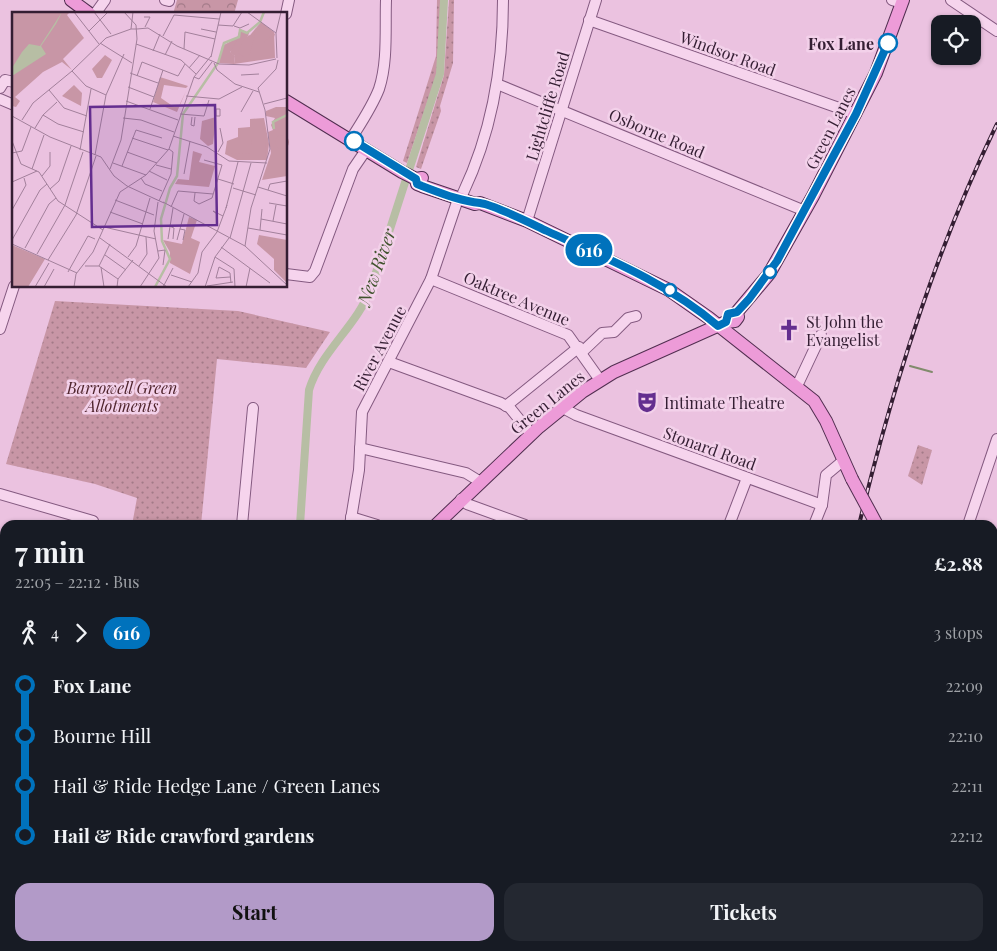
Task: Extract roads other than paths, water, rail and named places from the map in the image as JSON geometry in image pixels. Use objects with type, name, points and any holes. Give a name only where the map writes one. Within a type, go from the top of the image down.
[{"type":"main road","points":[[71,0],[87,12]]},
{"type":"main road","name":"Green Lanes","points":[[441,520],[479,481],[530,434],[562,407],[600,380],[638,360],[722,324],[728,314],[737,312],[769,274],[805,211],[856,114],[876,73],[899,1]]},
{"type":"main road","points":[[288,102],[415,179],[417,184],[461,196],[527,222],[651,279],[722,324],[814,401],[874,520]]},
{"type":"street","points":[[96,12],[104,0]]},
{"type":"street","points":[[351,140],[370,110],[380,86],[384,62],[386,0]]},
{"type":"street","name":"River Avenue","points":[[350,520],[359,470],[362,412],[432,280],[461,196],[483,146],[497,84],[502,47],[503,0]]},
{"type":"street","name":"Lightcliffe Road","points":[[527,222],[596,0]]},
{"type":"street","points":[[951,0],[997,31]]},
{"type":"street","name":"Windsor Road","points":[[589,20],[856,114]]},
{"type":"street","points":[[0,88],[5,80],[12,82]]},
{"type":"street","name":"Osborne Road","points":[[497,84],[805,211]]},
{"type":"street","points":[[0,99],[12,104]]},
{"type":"street","points":[[288,274],[310,277],[315,270],[353,168],[366,150]]},
{"type":"street","name":"Oaktree Avenue","points":[[432,280],[568,334],[600,380]]},
{"type":"street","points":[[0,329],[13,288]]},
{"type":"street","points":[[506,406],[602,333],[614,332],[628,318],[636,316]]},
{"type":"street","points":[[797,386],[821,335]]},
{"type":"street","points":[[389,362],[506,406],[516,414],[530,434]]},
{"type":"street","name":"Stonard Road","points":[[562,407],[576,415],[822,505]]},
{"type":"street","points":[[242,520],[253,408]]},
{"type":"street","points":[[970,520],[997,439]]},
{"type":"street","points":[[360,448],[466,473],[479,481]]},
{"type":"street","points":[[816,520],[822,505],[826,475],[844,460]]},
{"type":"street","points":[[731,520],[751,479]]},
{"type":"street","points":[[0,494],[93,520]]},
{"type":"street","points":[[461,499],[467,504],[511,520]]},
{"type":"waterway","name":"New River","points":[[300,520],[309,390],[322,363],[365,302],[371,288],[440,74],[444,0]]},
{"type":"waterway","points":[[910,366],[932,372]]},
{"type":"railway","points":[[860,520],[886,422],[917,321],[954,221],[997,124]]},
{"type":"place","name":"Fox Lane","points":[[888,43]]},
{"type":"place","name":"St John the Evangelist","points":[[789,330]]},
{"type":"place","name":"Intimate Theatre","points":[[647,402]]},
{"type":"park label","name":"Barrowell Green Allotments","points":[[122,396]]}]
